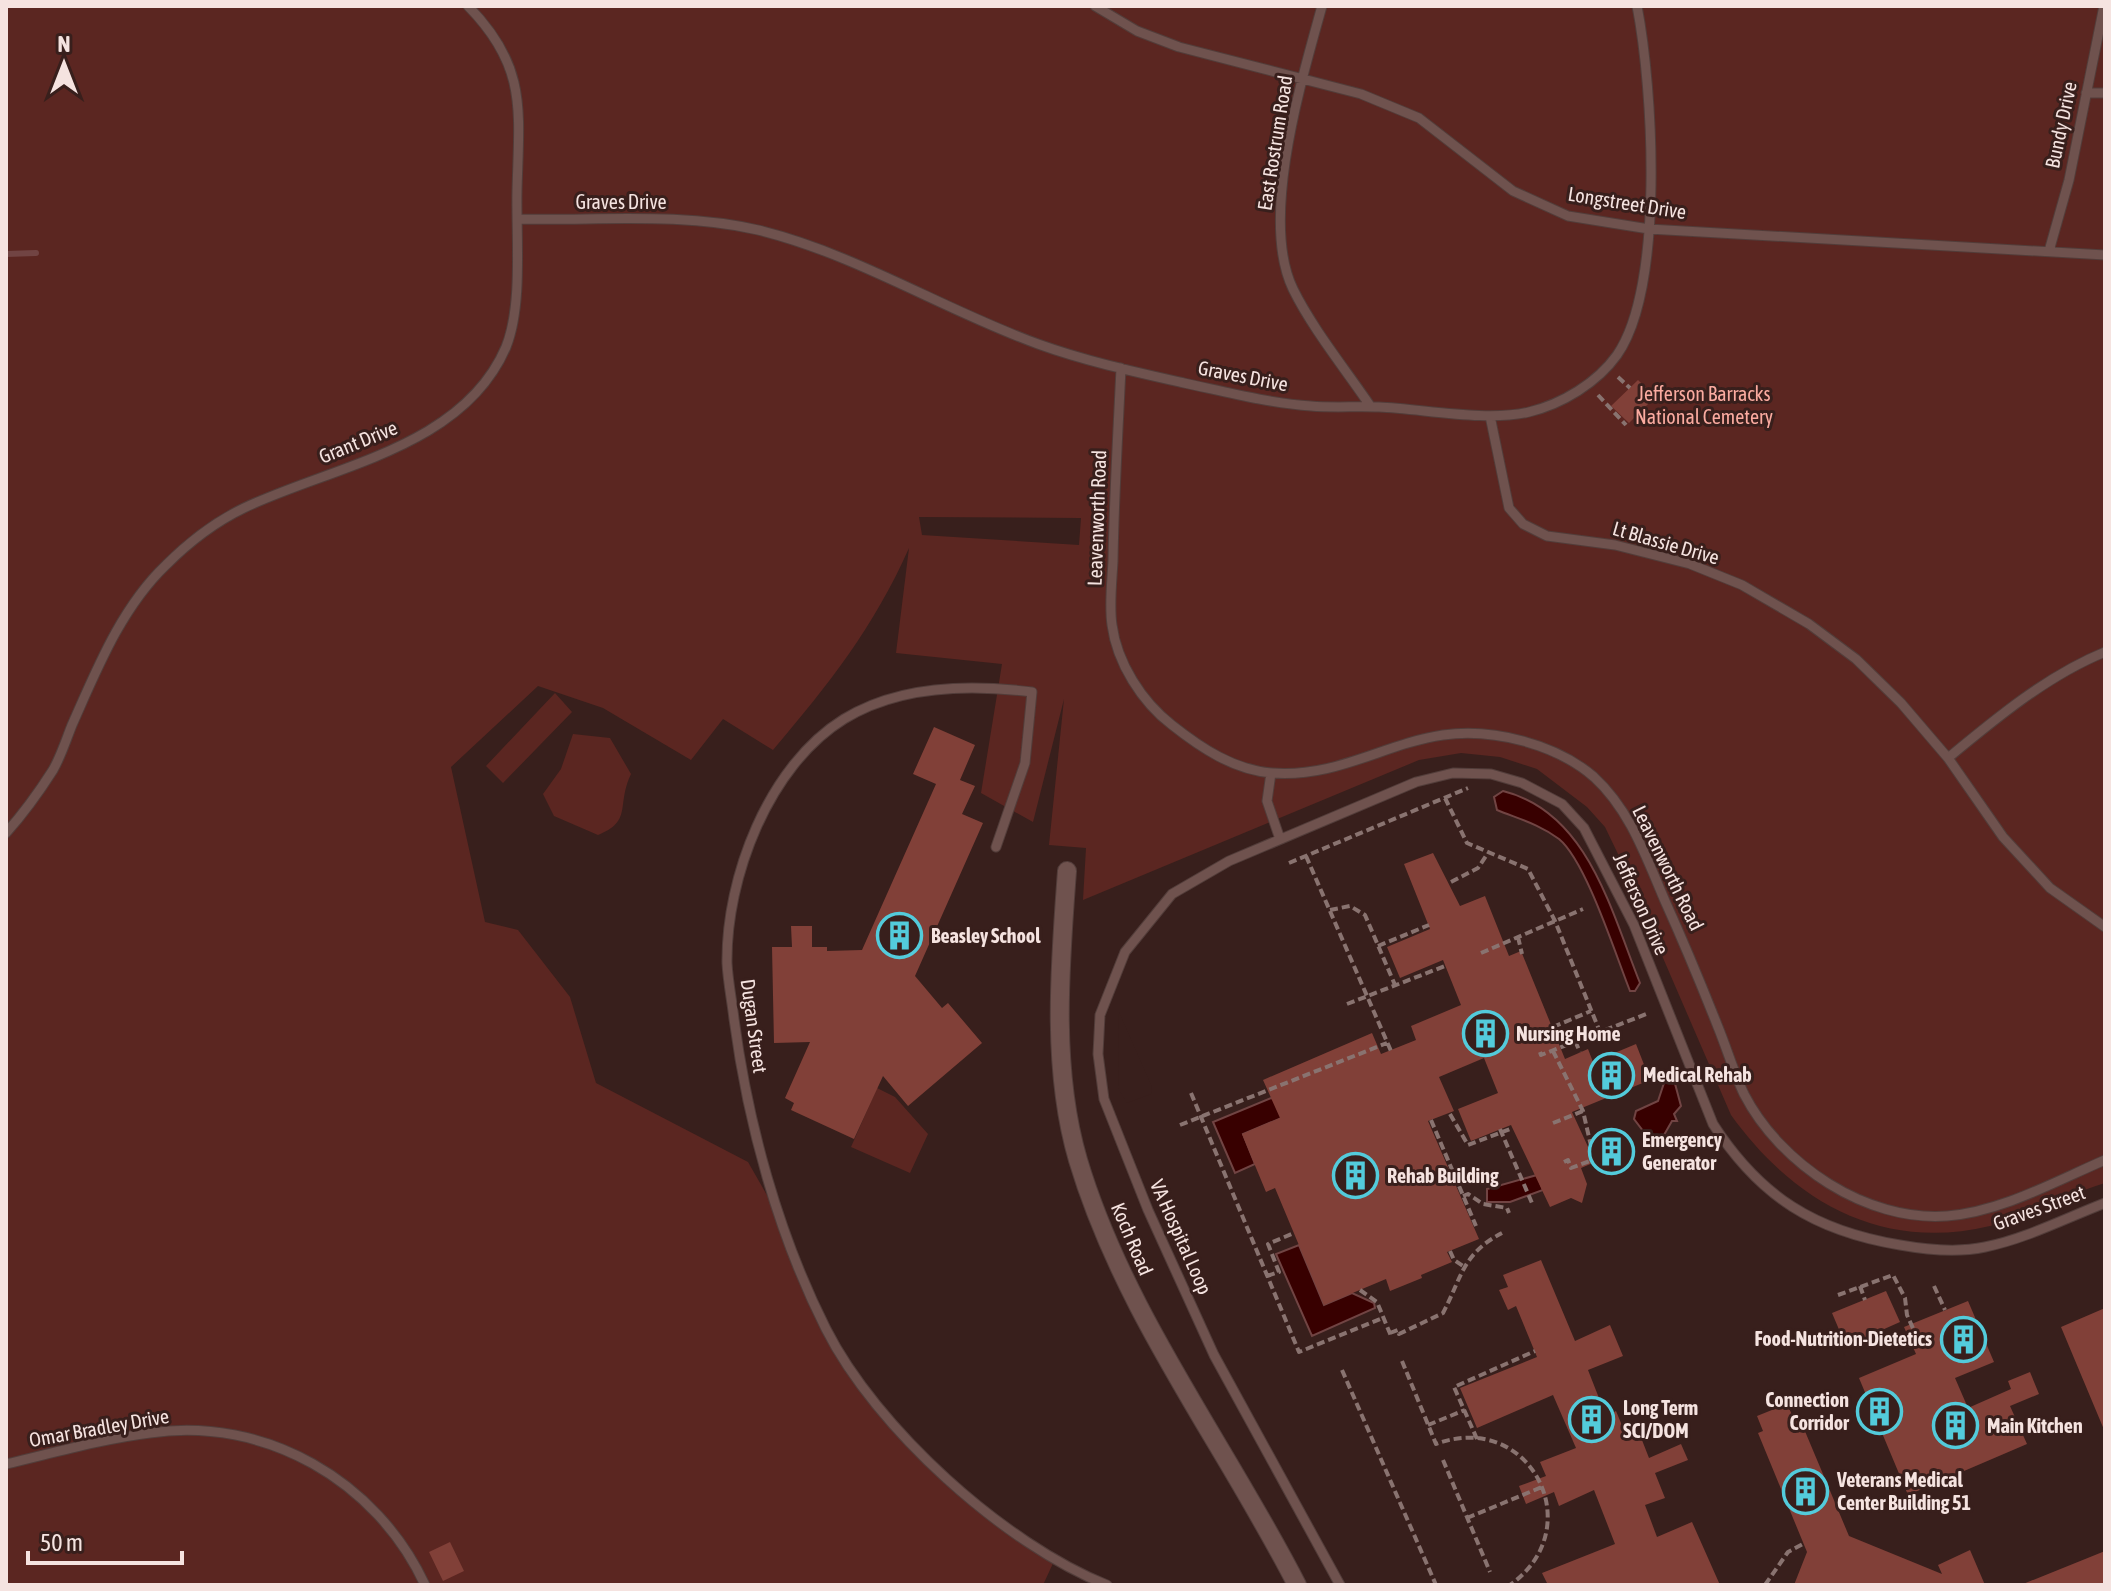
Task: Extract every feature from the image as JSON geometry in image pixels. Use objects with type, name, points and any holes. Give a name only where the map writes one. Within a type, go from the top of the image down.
[{"type":"street","name":"Koch Road","points":[[1067,871],[1060,1023],[1066,1102],[1078,1158],[1128,1287],[1297,1585]]},
{"type":"lane","name":"Grant Drive","points":[[6,833],[54,768],[132,602],[165,566],[199,535],[243,508],[400,446],[435,428],[460,407],[488,376],[506,347],[515,307],[515,77],[495,35],[468,6]]},
{"type":"lane","name":"Longstreet Drive","points":[[1095,6],[1137,31],[1179,47],[1361,94],[1419,118],[1513,191],[1568,216],[1649,229],[2105,255]]},
{"type":"lane","name":"East Rostrum Road","points":[[1322,6],[1302,78],[1280,202],[1281,244],[1292,288],[1371,407]]},
{"type":"lane","name":"Graves Drive","points":[[517,219],[690,220],[762,231],[858,266],[1039,344],[1121,368],[1255,399],[1310,406],[1490,416],[1530,412],[1573,394],[1616,356],[1638,313],[1649,229],[1646,55],[1637,6]]},
{"type":"lane","name":"Bundy Drive","points":[[2049,251],[2104,6]]},
{"type":"lane","points":[[2086,93],[2105,93]]},
{"type":"lane","name":"Leavenworth Road","points":[[1121,368],[1111,624],[1125,670],[1161,717],[1201,748],[1238,765],[1271,773],[1319,771],[1444,735],[1515,740],[1552,751],[1593,777],[1629,819],[1693,963],[1745,1094],[1774,1139],[1820,1178],[1860,1200],[1902,1213],[1946,1216],[2006,1201],[2105,1160]]},
{"type":"lane","name":"Lt Blassie Drive","points":[[1490,416],[1509,508],[1523,524],[1547,536],[1615,545],[1690,564],[1742,585],[1809,624],[1856,659],[1901,703],[1948,758],[2003,837],[2050,888],[2105,927]]},
{"type":"lane","points":[[1948,758],[1993,721],[2087,660],[2105,652]]},
{"type":"lane","name":"Dugan Street","points":[[996,847],[1025,763],[1032,692],[948,687],[891,700],[844,719],[808,749],[781,782],[762,815],[737,885],[727,963],[741,1073],[781,1220],[827,1330],[871,1397],[937,1470],[1005,1526],[1073,1572],[1107,1585]]},
{"type":"lane","points":[[1271,773],[1267,801],[1280,839]]},
{"type":"lane","name":"Jefferson Drive","points":[[1172,894],[1229,861],[1416,782],[1453,773],[1491,774],[1522,783],[1562,804],[1584,828],[1634,925],[1713,1124],[1732,1154],[1766,1190],[1817,1223],[1863,1239],[1936,1251],[1985,1247]]},
{"type":"lane","name":"VA Hospital Loop","points":[[1172,894],[1125,952],[1100,1015],[1098,1054],[1104,1099],[1148,1210],[1214,1355],[1340,1585]]},
{"type":"lane","name":"Graves Street","points":[[1985,1247],[2105,1203]]},
{"type":"lane","name":"Omar Bradley Drive","points":[[6,1464],[151,1432],[233,1434],[272,1444],[338,1477],[365,1500],[406,1548],[425,1585]]},
{"type":"path","points":[[1616,375],[1630,388]]},
{"type":"path","points":[[1596,393],[1626,425]]},
{"type":"path","points":[[1289,863],[1476,785]]},
{"type":"path","points":[[1445,798],[1467,843],[1528,869],[1555,921],[1600,1032]]},
{"type":"path","points":[[1451,882],[1478,868],[1488,853]]},
{"type":"path","points":[[1306,856],[1391,1051]]},
{"type":"path","points":[[1330,910],[1350,906],[1360,910],[1395,985]]},
{"type":"path","points":[[1481,953],[1583,909]]},
{"type":"path","points":[[1378,946],[1429,925]]},
{"type":"path","points":[[1518,937],[1522,954]]},
{"type":"path","points":[[1347,1004],[1445,966]]},
{"type":"path","points":[[1553,1027],[1591,1011]]},
{"type":"path","points":[[1540,1052],[1541,1055],[1553,1051],[1649,1013]]},
{"type":"path","points":[[1575,1041],[1580,1052]]},
{"type":"path","points":[[1180,1125],[1387,1043]]},
{"type":"path","points":[[1553,1051],[1583,1111],[1594,1159]]},
{"type":"path","points":[[1191,1093],[1299,1352],[1383,1318]]},
{"type":"path","points":[[1553,1123],[1583,1111]]},
{"type":"path","points":[[1450,1114],[1468,1145],[1513,1128]]},
{"type":"path","points":[[1431,1120],[1476,1226]]},
{"type":"path","points":[[1500,1129],[1532,1203]]},
{"type":"path","points":[[1564,1162],[1568,1160],[1571,1168],[1603,1156]]},
{"type":"path","points":[[1463,1196],[1468,1194],[1483,1204],[1507,1208],[1509,1213]]},
{"type":"path","points":[[1267,1276],[1279,1272],[1268,1244],[1294,1233]]},
{"type":"path","points":[[1360,1290],[1377,1302],[1390,1334],[1398,1330],[1399,1334],[1443,1313],[1463,1266],[1483,1244],[1502,1233]]},
{"type":"path","points":[[1450,1251],[1454,1260],[1463,1266]]},
{"type":"path","points":[[1838,1295],[1893,1275],[1905,1298],[1907,1315],[1921,1346]]},
{"type":"path","points":[[1860,1286],[1865,1300]]},
{"type":"path","points":[[1934,1286],[1945,1310]]},
{"type":"path","points":[[1901,1317],[1907,1315]]},
{"type":"path","points":[[1477,1439],[1454,1387],[1535,1351]]},
{"type":"path","points":[[1402,1361],[1436,1444],[1477,1439],[1517,1453],[1537,1474],[1543,1486],[1547,1502],[1545,1541],[1524,1574],[1510,1585]]},
{"type":"path","points":[[1342,1370],[1436,1585]]},
{"type":"path","points":[[1428,1425],[1465,1410]]},
{"type":"path","points":[[1443,1460],[1490,1572]]},
{"type":"path","points":[[1467,1518],[1543,1486]]},
{"type":"path","points":[[1765,1585],[1788,1552],[1803,1544]]},
{"type":"green space","name":"Jefferson Barracks National Cemetery","points":[[6,6],[2105,6],[2105,1183],[2005,1222],[1950,1232],[1912,1232],[1876,1225],[1811,1195],[1755,1146],[1731,1115],[1605,827],[1587,807],[1537,769],[1500,757],[1461,753],[1419,760],[1083,900],[1086,848],[1049,845],[1064,699],[1033,822],[981,793],[1002,664],[896,653],[909,548],[881,604],[849,654],[773,750],[723,719],[691,760],[603,708],[538,686],[451,767],[485,922],[518,930],[570,997],[596,1083],[748,1162],[781,1220],[831,1343],[933,1467],[1055,1559],[1043,1585],[6,1585]],"holes":[[[919,517],[1081,518],[1079,545],[922,535]]]},
{"type":"green space","points":[[555,693],[572,712],[503,783],[486,766]]},
{"type":"green space","points":[[573,734],[610,738],[631,774],[620,818],[609,830],[598,835],[554,816],[543,794],[561,769]]},
{"type":"green space","points":[[877,1088],[895,1097],[928,1134],[910,1173],[851,1147]]},
{"type":"shaded area","points":[[1503,791],[1532,802],[1556,820],[1576,842],[1606,896],[1618,926],[1640,983],[1635,991],[1630,991],[1590,888],[1569,850],[1544,829],[1497,810],[1494,797]]},
{"type":"shaded area","points":[[1669,1077],[1674,1080],[1681,1106],[1674,1114],[1677,1121],[1672,1121],[1664,1135],[1650,1140],[1634,1119],[1636,1111],[1658,1101]]},
{"type":"shaded area","points":[[1271,1098],[1308,1107],[1243,1134],[1255,1164],[1235,1173],[1213,1122]]},
{"type":"shaded area","points":[[1537,1175],[1543,1190],[1510,1202],[1487,1202],[1487,1189]]},
{"type":"shaded area","points":[[1299,1245],[1324,1305],[1352,1293],[1374,1303],[1375,1308],[1312,1336],[1276,1254]]},
{"type":"pier","points":[[1119,1012],[1152,1087],[1151,1094],[1127,1103],[1118,1088]]},
{"type":"building","points":[[1638,380],[1655,397],[1629,423],[1611,406]]},
{"type":"building","name":"Beasley School","points":[[934,727],[975,745],[960,780],[975,786],[962,814],[983,823],[915,976],[942,1008],[948,1003],[982,1043],[908,1106],[883,1076],[854,1139],[791,1110],[794,1103],[785,1098],[810,1042],[774,1043],[772,947],[792,947],[791,926],[812,926],[812,947],[827,947],[827,951],[862,950],[936,784],[913,774]]},
{"type":"building","points":[[1433,853],[1460,906],[1485,896],[1509,956],[1521,951],[1565,1059],[1588,1049],[1593,1062],[1636,1044],[1650,1080],[1572,1112],[1595,1162],[1581,1168],[1587,1184],[1582,1203],[1571,1198],[1550,1207],[1511,1125],[1471,1141],[1458,1109],[1498,1093],[1484,1058],[1439,1077],[1454,1111],[1428,1121],[1479,1239],[1447,1252],[1452,1262],[1421,1275],[1422,1278],[1390,1291],[1386,1279],[1324,1305],[1275,1188],[1266,1192],[1242,1134],[1280,1118],[1263,1080],[1372,1033],[1381,1054],[1416,1040],[1411,1026],[1461,1005],[1443,960],[1400,978],[1387,947],[1430,929],[1404,864]]},
{"type":"building","name":"Long Term SCI/DOM","points":[[1541,1260],[1575,1341],[1610,1325],[1623,1356],[1588,1370],[1606,1416],[1616,1411],[1628,1440],[1640,1435],[1649,1458],[1681,1444],[1688,1460],[1655,1473],[1665,1498],[1645,1505],[1657,1537],[1692,1522],[1720,1585],[1548,1585],[1542,1573],[1615,1544],[1594,1490],[1559,1506],[1554,1492],[1526,1504],[1519,1486],[1546,1476],[1540,1462],[1576,1448],[1553,1395],[1477,1428],[1460,1388],[1537,1357],[1516,1306],[1508,1310],[1499,1290],[1508,1287],[1503,1275]]},
{"type":"building","points":[[1886,1291],[1900,1322],[1846,1346],[1832,1313]]},
{"type":"building","name":"Main Kitchen","points":[[1968,1301],[1994,1362],[1955,1378],[1968,1408],[2011,1389],[2008,1381],[2030,1372],[2039,1394],[2010,1406],[2027,1444],[1908,1495],[1859,1378],[1916,1354],[1904,1327]]},
{"type":"building","points":[[2105,1308],[2105,1432],[2061,1327]]},
{"type":"building","name":"Veterans Medical Center Building 51","points":[[1787,1404],[1794,1419],[1799,1417],[1849,1536],[1942,1574],[1938,1565],[1970,1550],[1985,1585],[1794,1585],[1807,1552],[1758,1433],[1763,1431],[1757,1416]]},
{"type":"building","points":[[450,1542],[464,1571],[443,1581],[429,1552]]},
{"type":"building","points":[[2105,1551],[2105,1585],[2023,1585],[2023,1584]]},
{"type":"waterway","points":[[6,254],[36,253]]},
{"type":"place","name":"Beasley School","points":[[900,936]]},
{"type":"place","name":"Nursing Home","points":[[1485,1034]]},
{"type":"place","name":"Medical Rehab","points":[[1612,1075]]},
{"type":"place","name":"Emergency Generator","points":[[1611,1151]]},
{"type":"place","name":"Rehab Building","points":[[1356,1176]]},
{"type":"place","name":"Food-Nutrition-Dietetics","points":[[1963,1339]]},
{"type":"place","name":"Connection Corridor","points":[[1880,1412]]},
{"type":"place","name":"Long Term SCI/DOM","points":[[1592,1420]]},
{"type":"place","name":"Main Kitchen","points":[[1956,1426]]},
{"type":"place","name":"Veterans Medical Center Building 51","points":[[1806,1492]]}]
